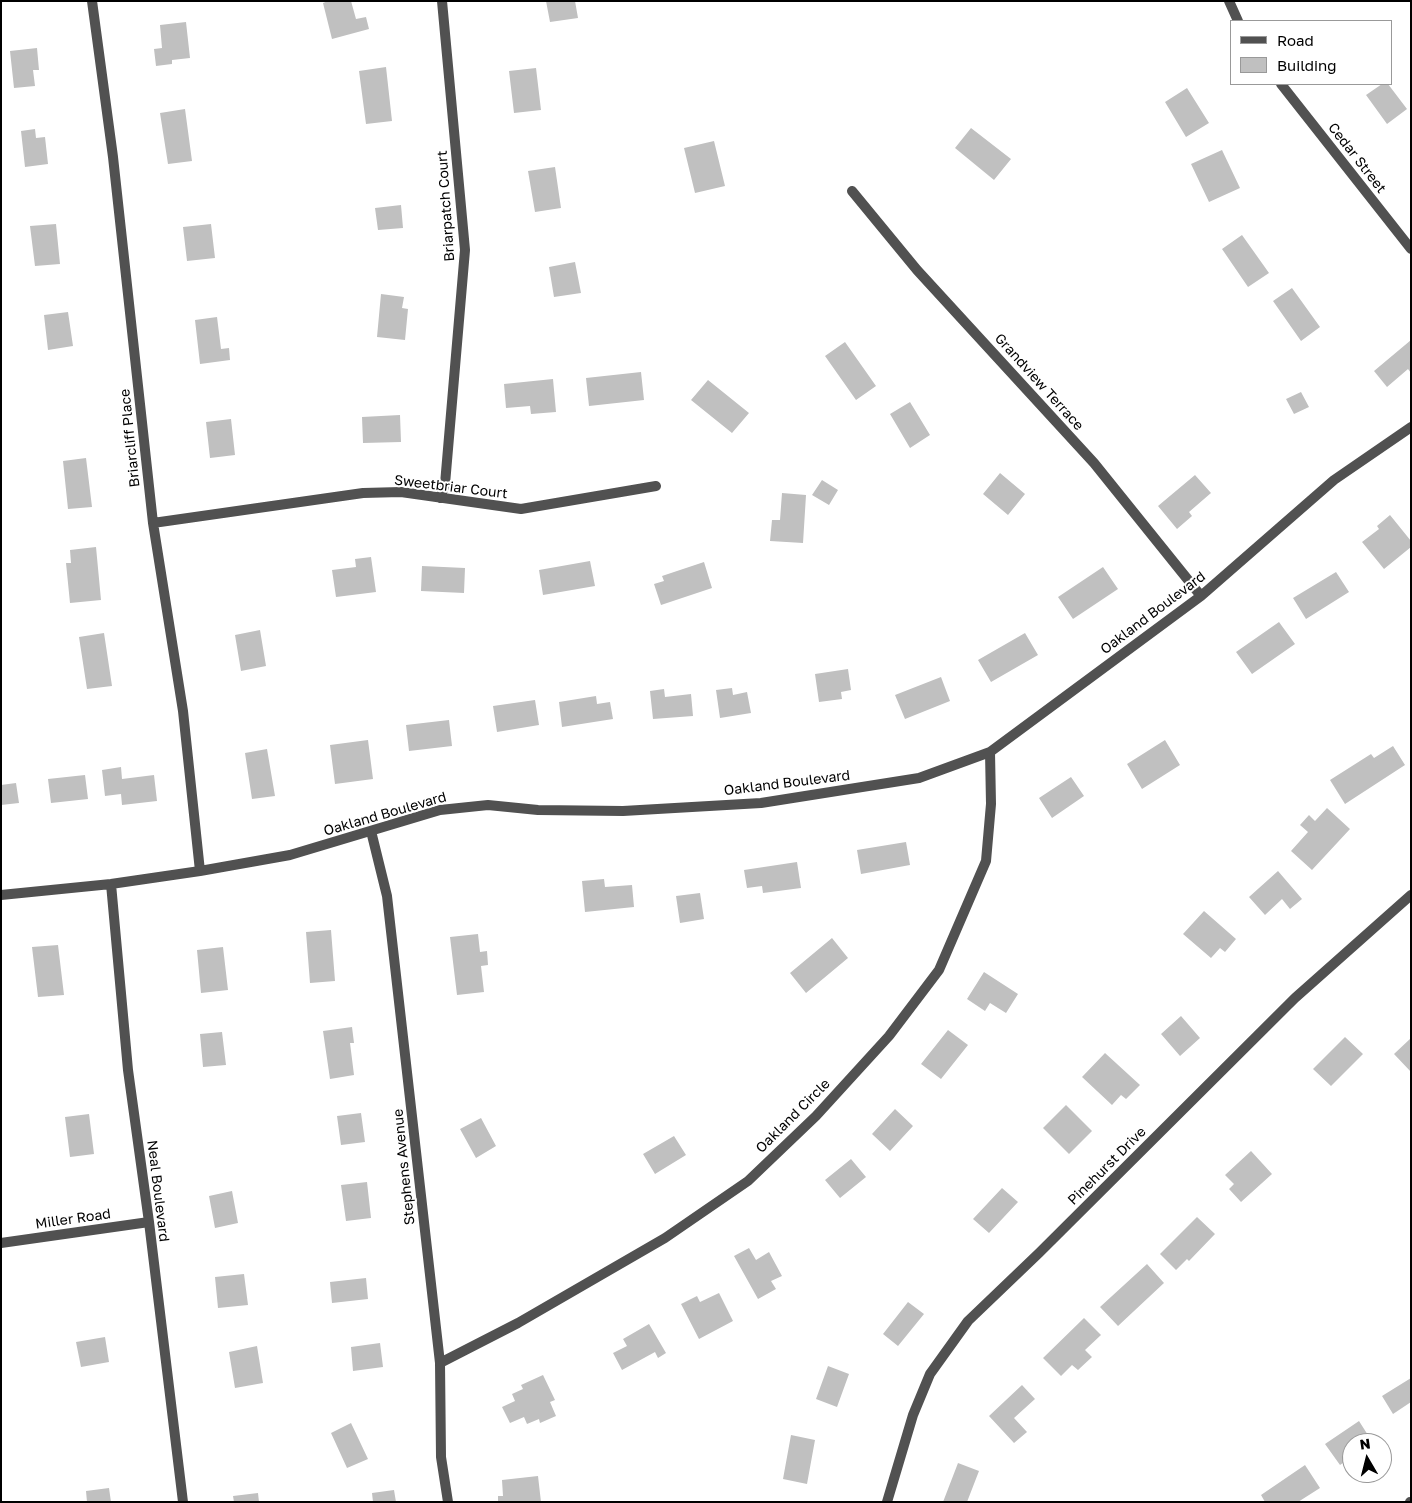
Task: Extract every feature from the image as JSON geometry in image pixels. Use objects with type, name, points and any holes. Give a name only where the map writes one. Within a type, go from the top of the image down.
[{"type":"street","name":"Briarcliff Place","points":[[92,1],[113,157],[153,523],[183,711],[200,871]]},
{"type":"street","name":"Briarpatch Court","points":[[440,498],[445,484],[465,250],[442,1]]},
{"type":"street","points":[[1229,1],[1238,20]]},
{"type":"street","name":"Cedar Street","points":[[1282,85],[1411,250]]},
{"type":"street","name":"Grandview Terrace","points":[[852,191],[917,270],[1094,463],[1201,596]]},
{"type":"street","name":"Oakland Boulevard","points":[[1,895],[111,884],[290,855],[440,810],[488,805],[538,810],[623,811],[760,803],[919,778],[990,752],[1201,596],[1334,480],[1411,427]]},
{"type":"street","name":"Sweetbriar Court","points":[[153,523],[363,493],[401,492],[521,509],[656,486]]},
{"type":"street","name":"Oakland Circle","points":[[440,1363],[518,1323],[665,1238],[748,1181],[816,1116],[889,1036],[939,970],[986,860],[991,804],[990,752]]},
{"type":"street","name":"Stephens Avenue","points":[[371,831],[387,896],[440,1363],[441,1457],[448,1502]]},
{"type":"street","name":"Neal Boulevard","points":[[111,884],[128,1070],[149,1222],[183,1502]]},
{"type":"street","name":"Pinehurst Drive","points":[[888,1502],[913,1415],[930,1374],[968,1321],[1039,1254],[1295,998],[1411,895]]},
{"type":"street","name":"Miller Road","points":[[1,1243],[149,1222]]},
{"type":"building","points":[[328,1],[351,1],[356,19],[366,17],[369,29],[332,39],[323,3]]},
{"type":"building","points":[[546,1],[575,1],[578,18],[550,22]]},
{"type":"building","points":[[186,22],[190,58],[172,60],[172,64],[156,66],[154,49],[162,48],[160,25]]},
{"type":"building","points":[[37,48],[39,70],[33,70],[35,86],[14,88],[10,51]]},
{"type":"building","points":[[386,67],[392,121],[366,124],[359,71]]},
{"type":"building","points":[[536,68],[541,110],[514,113],[509,71]]},
{"type":"building","points":[[1381,85],[1389,85],[1407,109],[1387,124],[1366,95]]},
{"type":"building","points":[[1187,88],[1209,123],[1186,137],[1165,102]]},
{"type":"building","points":[[185,109],[192,161],[168,164],[160,113]]},
{"type":"building","points":[[971,128],[1011,159],[994,180],[955,148]]},
{"type":"building","points":[[35,129],[36,138],[45,137],[48,164],[25,167],[21,131]]},
{"type":"building","points":[[714,141],[725,186],[695,193],[684,148]]},
{"type":"building","points":[[1222,150],[1240,188],[1209,202],[1191,164]]},
{"type":"building","points":[[555,167],[561,208],[535,212],[528,171]]},
{"type":"building","points":[[401,205],[403,228],[378,230],[375,208]]},
{"type":"building","points":[[56,224],[60,264],[35,266],[30,226]]},
{"type":"building","points":[[211,224],[215,258],[187,261],[183,227]]},
{"type":"building","points":[[1242,235],[1269,273],[1248,287],[1222,249]]},
{"type":"building","points":[[575,262],[581,293],[554,297],[549,267]]},
{"type":"building","points":[[1292,288],[1320,327],[1301,341],[1273,301]]},
{"type":"building","points":[[381,294],[404,297],[402,308],[408,309],[405,340],[377,337]]},
{"type":"building","points":[[68,312],[73,346],[48,350],[44,315]]},
{"type":"building","points":[[217,317],[221,349],[229,348],[230,360],[200,364],[195,320]]},
{"type":"building","points":[[1411,340],[1411,373],[1408,369],[1387,387],[1374,371]]},
{"type":"building","points":[[845,342],[876,386],[856,400],[825,356]]},
{"type":"building","points":[[641,372],[644,400],[589,406],[586,378]]},
{"type":"building","points":[[553,379],[556,412],[531,414],[530,406],[506,408],[504,384]]},
{"type":"building","points":[[708,380],[749,413],[732,433],[691,400]]},
{"type":"building","points":[[1301,392],[1309,407],[1294,414],[1286,399]]},
{"type":"building","points":[[910,402],[930,435],[910,448],[890,414]]},
{"type":"building","points":[[400,415],[401,442],[363,443],[362,417]]},
{"type":"building","points":[[231,419],[235,455],[210,458],[206,422]]},
{"type":"building","points":[[86,458],[92,507],[68,509],[63,461]]},
{"type":"building","points":[[1000,473],[1025,494],[1008,515],[983,494]]},
{"type":"building","points":[[1195,475],[1211,493],[1189,512],[1192,516],[1177,529],[1158,506]]},
{"type":"building","points":[[822,480],[838,490],[829,505],[812,495]]},
{"type":"building","points":[[782,493],[806,495],[803,543],[770,541],[772,520],[780,520]]},
{"type":"building","points":[[1390,515],[1411,541],[1411,547],[1384,569],[1362,542],[1379,529],[1377,526]]},
{"type":"building","points":[[96,547],[101,600],[70,603],[66,563],[71,563],[70,550]]},
{"type":"building","points":[[371,557],[376,592],[336,597],[332,570],[356,567],[355,559]]},
{"type":"building","points":[[590,561],[595,586],[543,595],[539,570]]},
{"type":"building","points":[[704,562],[712,588],[661,605],[654,584],[664,581],[662,576]]},
{"type":"building","points":[[422,566],[465,568],[464,593],[421,591]]},
{"type":"building","points":[[1103,567],[1118,589],[1073,619],[1058,597]]},
{"type":"building","points":[[1336,572],[1349,592],[1306,619],[1293,598]]},
{"type":"building","points":[[1279,622],[1295,644],[1252,674],[1236,652]]},
{"type":"building","points":[[260,630],[266,666],[241,671],[235,635]]},
{"type":"building","points":[[104,633],[112,686],[87,689],[79,637]]},
{"type":"building","points":[[1025,633],[1038,655],[991,682],[978,660]]},
{"type":"building","points":[[848,669],[851,690],[841,692],[842,699],[819,702],[815,674]]},
{"type":"building","points":[[941,677],[950,701],[905,719],[895,695]]},
{"type":"building","points":[[732,688],[733,695],[747,692],[751,713],[720,718],[716,690]]},
{"type":"building","points":[[664,689],[665,697],[691,694],[693,716],[653,719],[650,691]]},
{"type":"building","points":[[596,696],[597,704],[610,702],[613,719],[562,727],[559,702]]},
{"type":"building","points":[[535,700],[539,725],[497,732],[493,706]]},
{"type":"building","points":[[449,720],[452,746],[409,751],[406,725]]},
{"type":"building","points":[[368,740],[373,779],[335,784],[330,745]]},
{"type":"building","points":[[1165,740],[1180,765],[1142,789],[1127,764]]},
{"type":"building","points":[[1393,746],[1405,765],[1345,804],[1330,780],[1371,754],[1374,758]]},
{"type":"building","points":[[267,749],[275,796],[252,799],[245,753]]},
{"type":"building","points":[[121,767],[122,779],[154,775],[157,801],[122,805],[121,794],[105,796],[102,770]]},
{"type":"building","points":[[85,775],[88,799],[51,803],[48,779]]},
{"type":"building","points":[[1071,777],[1084,796],[1052,818],[1039,798]]},
{"type":"building","points":[[16,783],[19,803],[1,805],[1,785]]},
{"type":"building","points":[[1327,808],[1350,829],[1312,870],[1291,851],[1308,832],[1300,825],[1309,815],[1315,821]]},
{"type":"building","points":[[906,842],[910,865],[861,874],[857,850]]},
{"type":"building","points":[[797,862],[801,888],[763,893],[762,886],[747,888],[744,870]]},
{"type":"building","points":[[1278,871],[1302,899],[1290,909],[1282,899],[1265,915],[1249,897]]},
{"type":"building","points":[[604,879],[605,887],[632,885],[634,907],[585,912],[582,881]]},
{"type":"building","points":[[700,893],[704,919],[680,923],[676,896]]},
{"type":"building","points":[[1204,911],[1236,939],[1225,952],[1220,948],[1211,958],[1183,934]]},
{"type":"building","points":[[331,930],[335,981],[310,983],[306,932]]},
{"type":"building","points":[[478,934],[480,952],[487,951],[488,965],[481,966],[484,992],[457,995],[450,937]]},
{"type":"building","points":[[832,938],[848,958],[806,993],[790,973]]},
{"type":"building","points":[[58,945],[64,995],[38,997],[32,947]]},
{"type":"building","points":[[223,947],[228,990],[201,993],[197,950]]},
{"type":"building","points":[[984,972],[1018,994],[1006,1013],[990,1003],[985,1011],[967,999]]},
{"type":"building","points":[[1181,1016],[1200,1038],[1180,1056],[1161,1034]]},
{"type":"building","points":[[352,1027],[354,1043],[350,1043],[354,1075],[330,1079],[323,1031]]},
{"type":"building","points":[[948,1030],[968,1045],[941,1079],[921,1064]]},
{"type":"building","points":[[222,1032],[226,1065],[203,1067],[200,1034]]},
{"type":"building","points":[[1345,1037],[1363,1054],[1331,1086],[1313,1069]]},
{"type":"building","points":[[1411,1038],[1411,1072],[1394,1054]]},
{"type":"building","points":[[1105,1053],[1140,1085],[1126,1099],[1121,1095],[1112,1105],[1082,1077]]},
{"type":"building","points":[[1066,1105],[1092,1131],[1069,1154],[1043,1128]]},
{"type":"building","points":[[895,1109],[913,1126],[890,1151],[872,1134]]},
{"type":"building","points":[[361,1113],[365,1142],[341,1145],[337,1116]]},
{"type":"building","points":[[89,1114],[94,1154],[70,1157],[65,1117]]},
{"type":"building","points":[[481,1118],[496,1146],[476,1158],[460,1129]]},
{"type":"building","points":[[674,1136],[686,1155],[655,1174],[643,1154]]},
{"type":"building","points":[[1251,1151],[1272,1174],[1241,1202],[1229,1189],[1234,1184],[1225,1175]]},
{"type":"building","points":[[851,1159],[866,1177],[840,1198],[825,1180]]},
{"type":"building","points":[[367,1182],[371,1218],[346,1221],[341,1185]]},
{"type":"building","points":[[1002,1188],[1018,1202],[989,1233],[973,1219]]},
{"type":"building","points":[[232,1191],[238,1223],[215,1228],[209,1196]]},
{"type":"building","points":[[1197,1217],[1215,1234],[1189,1261],[1187,1259],[1176,1270],[1160,1254]]},
{"type":"building","points":[[749,1248],[756,1260],[769,1252],[782,1276],[771,1281],[776,1289],[758,1299],[734,1256]]},
{"type":"building","points":[[1147,1264],[1164,1283],[1118,1326],[1100,1307]]},
{"type":"building","points":[[244,1274],[248,1305],[218,1308],[215,1277]]},
{"type":"building","points":[[366,1278],[368,1299],[332,1303],[330,1282]]},
{"type":"building","points":[[719,1293],[733,1321],[699,1339],[681,1304],[697,1296],[700,1302]]},
{"type":"building","points":[[908,1302],[924,1314],[898,1346],[883,1334]]},
{"type":"building","points":[[1084,1318],[1101,1335],[1085,1350],[1092,1357],[1078,1370],[1072,1365],[1061,1376],[1043,1358]]},
{"type":"building","points":[[649,1324],[666,1353],[658,1358],[655,1352],[622,1370],[613,1353],[627,1346],[623,1339]]},
{"type":"building","points":[[105,1337],[109,1362],[81,1367],[76,1342]]},
{"type":"building","points":[[380,1343],[383,1367],[353,1371],[351,1347]]},
{"type":"building","points":[[257,1346],[263,1383],[235,1388],[229,1352]]},
{"type":"building","points":[[828,1366],[849,1374],[837,1407],[816,1399]]},
{"type":"building","points":[[543,1375],[555,1400],[550,1402],[556,1416],[540,1423],[539,1419],[527,1424],[524,1417],[510,1423],[502,1407],[515,1401],[512,1394],[523,1389],[521,1385]]},
{"type":"building","points":[[1411,1378],[1411,1402],[1393,1414],[1382,1396]]},
{"type":"building","points":[[1022,1385],[1035,1399],[1014,1418],[1027,1432],[1014,1443],[989,1416]]},
{"type":"building","points":[[1359,1421],[1367,1433],[1342,1433],[1342,1464],[1340,1465],[1325,1444]]},
{"type":"building","points":[[351,1423],[368,1459],[347,1468],[331,1433]]},
{"type":"building","points":[[791,1435],[815,1440],[807,1484],[783,1479]]},
{"type":"building","points":[[958,1463],[979,1471],[967,1502],[943,1502]]},
{"type":"building","points":[[1305,1465],[1320,1488],[1298,1502],[1265,1502],[1261,1495]]},
{"type":"building","points":[[538,1476],[541,1502],[498,1502],[498,1496],[503,1496],[502,1480]]},
{"type":"building","points":[[109,1488],[111,1502],[87,1502],[86,1491]]},
{"type":"building","points":[[394,1490],[396,1502],[373,1502],[372,1493]]},
{"type":"building","points":[[258,1493],[259,1502],[234,1502],[233,1496]]}]
